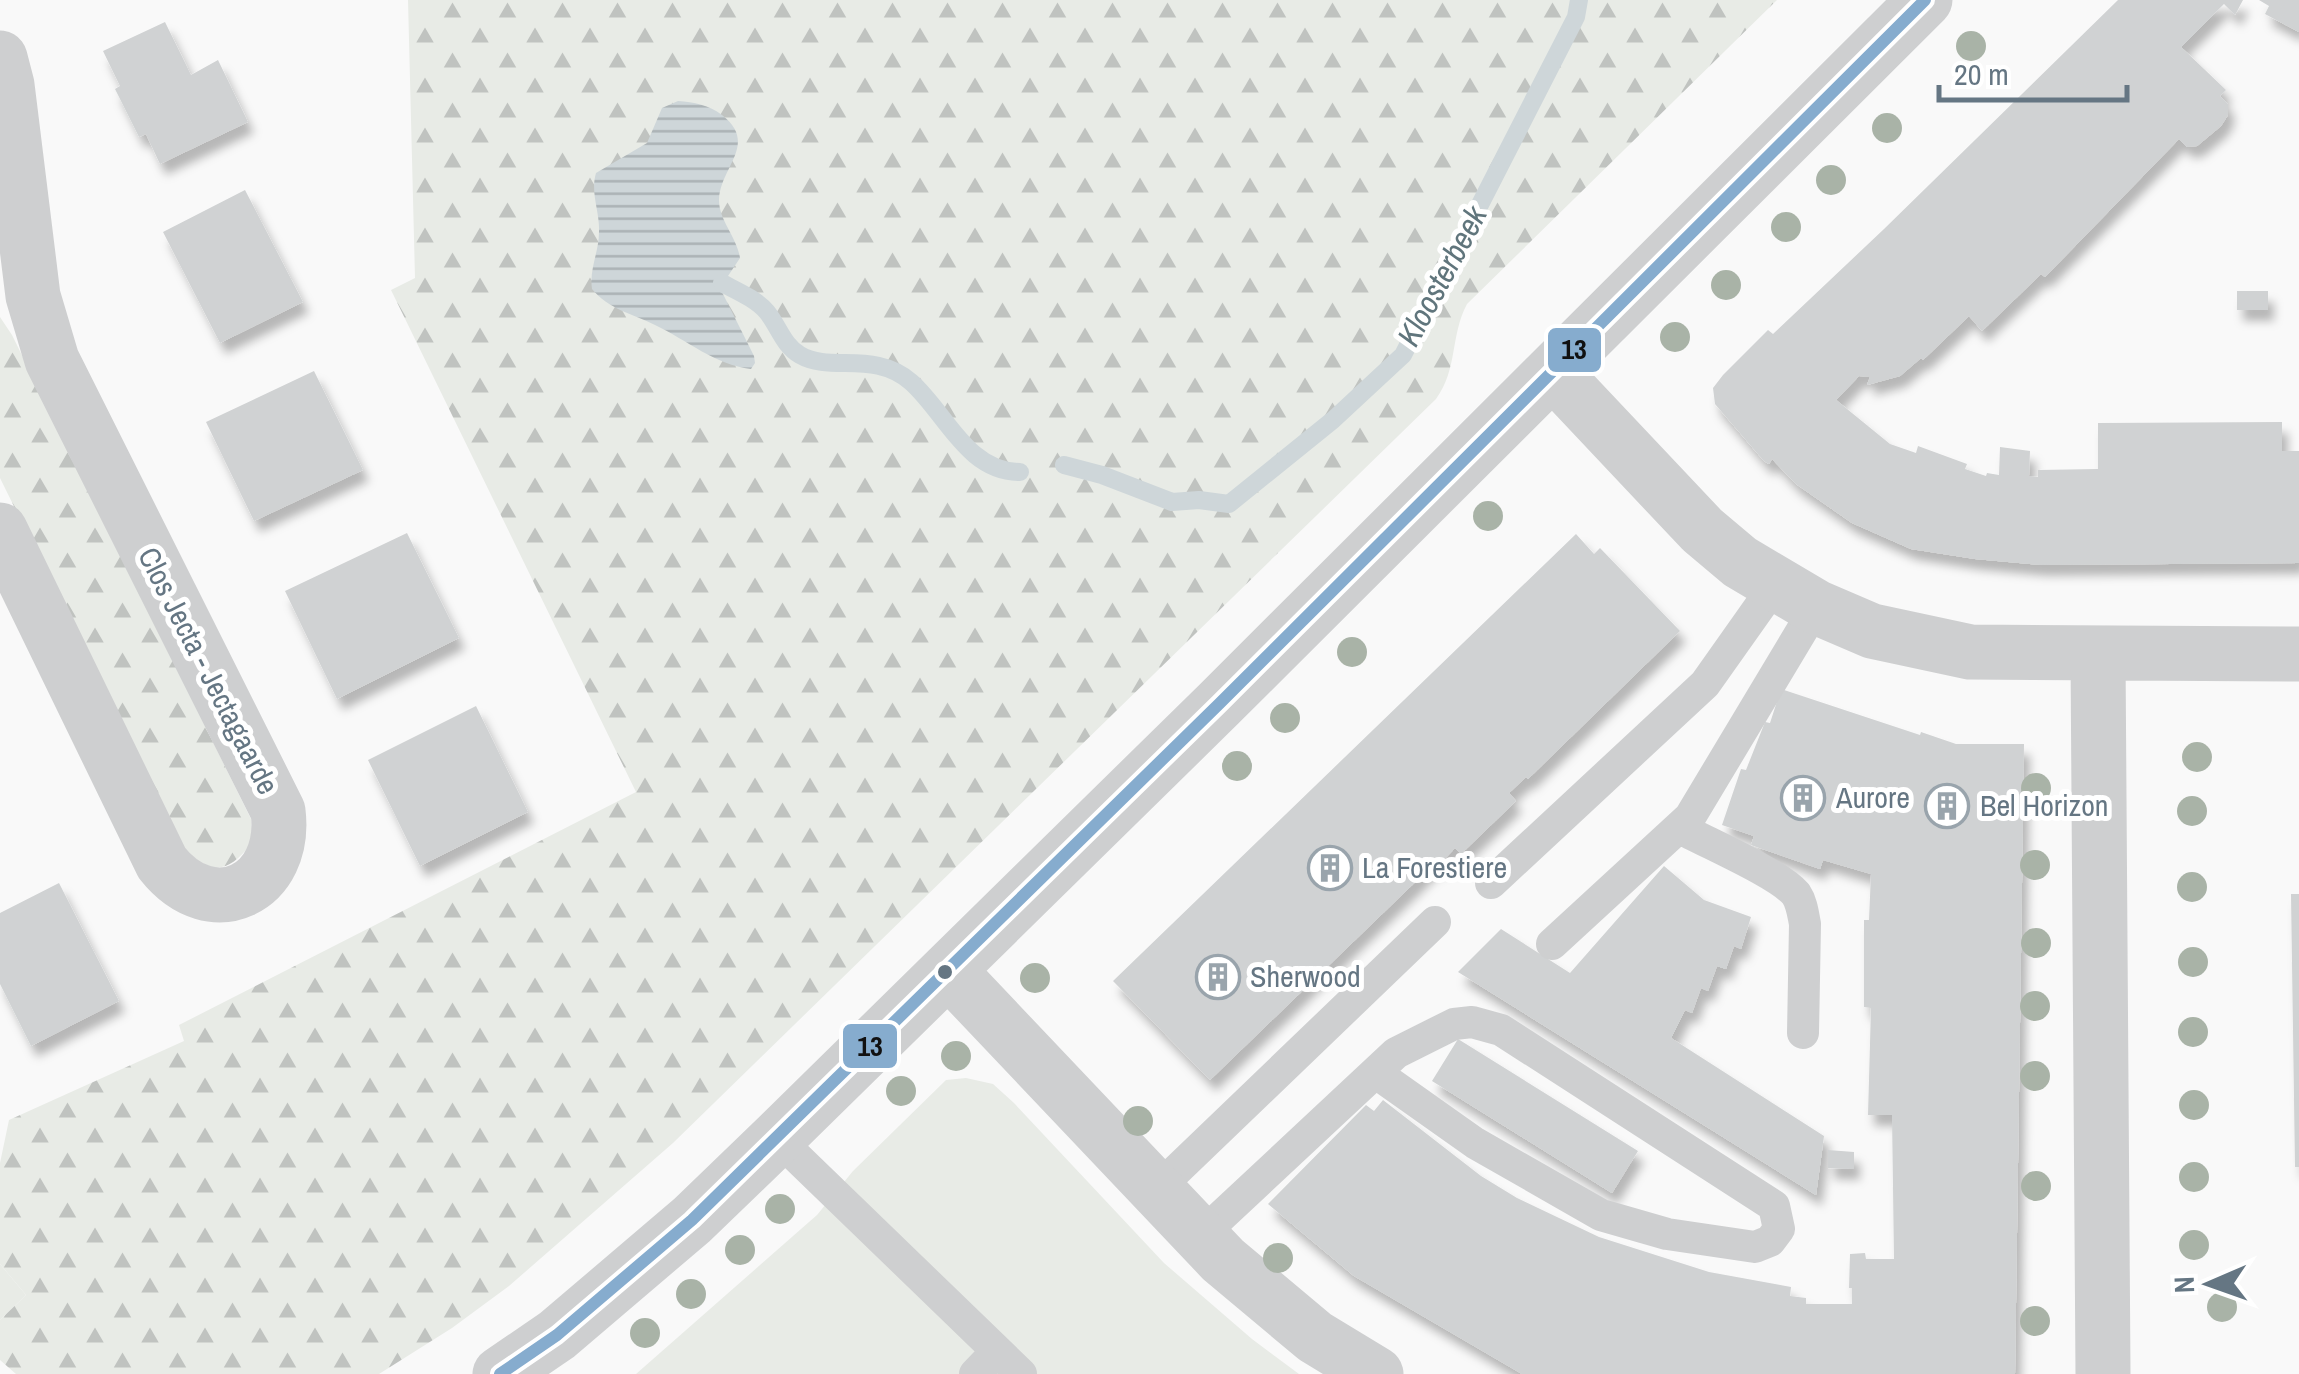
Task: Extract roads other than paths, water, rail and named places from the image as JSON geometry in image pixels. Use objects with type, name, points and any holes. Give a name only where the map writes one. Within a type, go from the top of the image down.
[{"type":"street","points":[[500,1374],[556,1334],[692,1220],[777,1138],[1924,0]]},
{"type":"street","name":"Clos Jecta - Jectagaarde","points":[[0,58],[40,329],[278,811],[277,853],[267,871],[252,885],[233,894],[212,896],[184,885],[162,863],[0,530]]},
{"type":"street","points":[[1553,372],[1702,530],[1740,562],[1796,596],[1872,631],[1970,652],[2299,654]]},
{"type":"street","points":[[2098,654],[2103,1374]]},
{"type":"street","points":[[948,970],[1200,1236],[1270,1302],[1365,1371]]},
{"type":"lane","points":[[1552,944],[1680,828],[1700,801],[1796,596]]},
{"type":"lane","points":[[1491,883],[1796,596]]},
{"type":"lane","points":[[1680,828],[1796,894],[1805,924],[1804,1033]]},
{"type":"lane","points":[[1156,1190],[1435,922]]},
{"type":"lane","points":[[1200,1236],[1396,1054],[1454,1024],[1472,1022],[1501,1030],[1774,1206],[1779,1228],[1770,1242],[1755,1246],[1667,1234],[1602,1215],[1475,1143],[1376,1073]]},
{"type":"lane","points":[[777,1138],[986,1362],[1020,1374]]},
{"type":"waterway","name":"Kloosterbeek","points":[[1064,465],[1172,502],[1229,504],[1333,420],[1403,355],[1576,17],[1579,0]]},
{"type":"waterway","name":"Kloosterbeek","points":[[722,283],[763,307],[785,341],[800,355],[897,372],[924,395],[971,452],[1002,469],[1020,472]]},
{"type":"place","name":"Aurore","points":[[1803,798]]},
{"type":"place","name":"Bel Horizon","points":[[1947,806]]},
{"type":"place","name":"La Forestiere","points":[[1330,868]]},
{"type":"place","name":"Sherwood","points":[[1218,977]]}]
